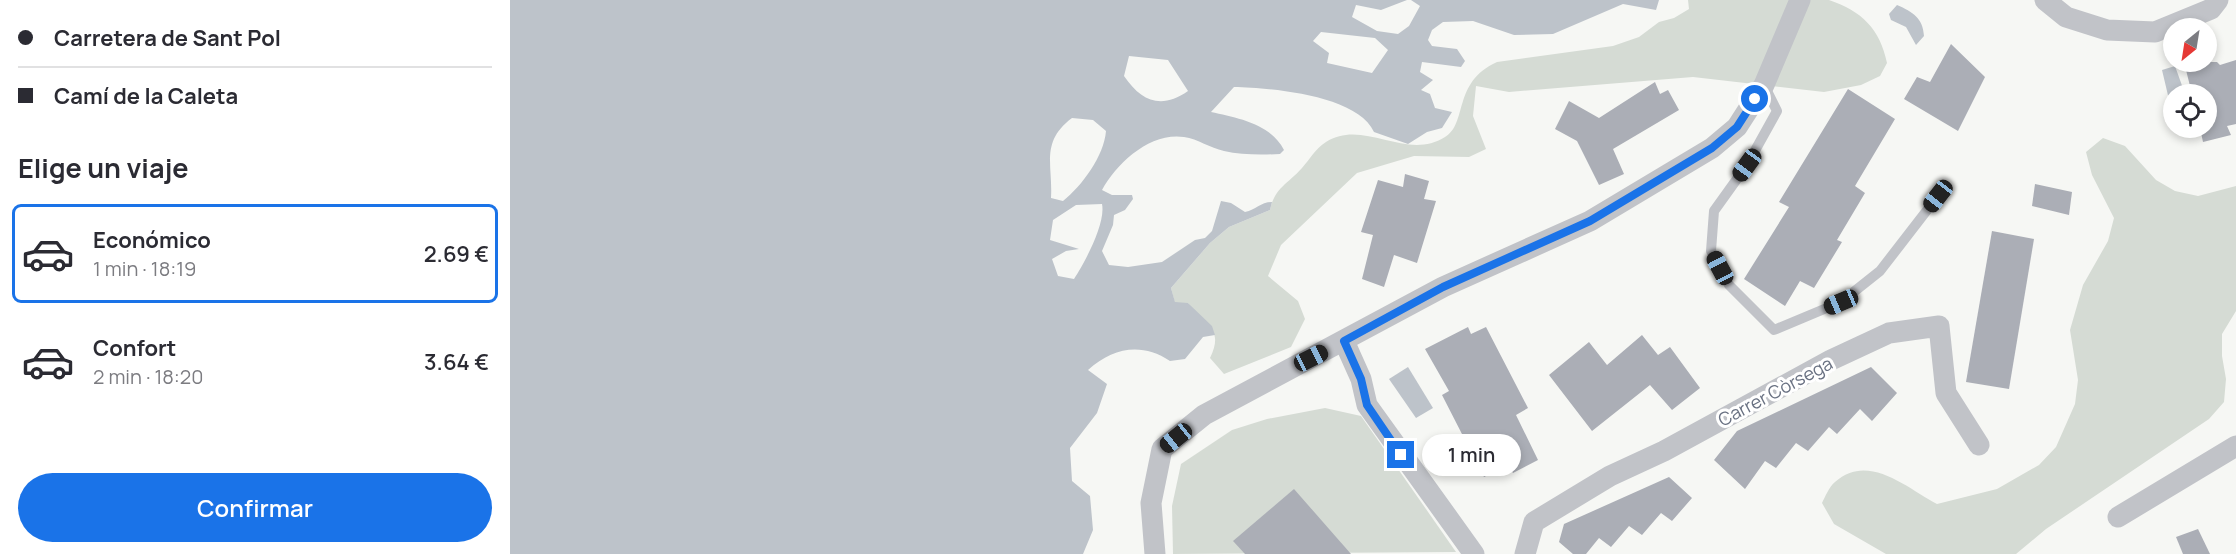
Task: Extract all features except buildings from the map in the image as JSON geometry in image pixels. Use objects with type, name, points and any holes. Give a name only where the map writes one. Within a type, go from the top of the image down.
[{"type":"street","points":[[1155,554],[1151,503],[1162,449],[1204,416],[1443,287],[1590,221],[1712,148],[1737,127],[1764,85],[1800,0]]},
{"type":"street","points":[[2045,0],[2066,17],[2107,30],[2155,32],[2211,9],[2218,0]]},
{"type":"street","name":"Carrer Còrsega","points":[[1525,554],[1534,522],[1610,476],[1664,451],[1831,360],[1889,333],[1939,326],[1946,393],[1979,446]]},
{"type":"street","points":[[1344,341],[1361,379],[1367,405],[1474,554]]},
{"type":"street","points":[[2118,518],[2236,446]]},
{"type":"lane","points":[[1764,85],[1777,111],[1747,165],[1714,211],[1711,251],[1729,285],[1774,330],[1841,302],[1880,271],[1938,196]]},
{"type":"shaded area","points":[[510,0],[1407,0],[1381,10],[1356,5],[1352,17],[1377,31],[1398,34],[1409,26],[1420,6],[1411,0],[1659,0],[1656,10],[1623,4],[1553,34],[1514,35],[1473,21],[1443,22],[1432,30],[1428,40],[1432,46],[1457,49],[1465,61],[1461,67],[1422,62],[1420,72],[1433,80],[1421,90],[1430,94],[1435,108],[1452,112],[1442,128],[1427,132],[1408,144],[1374,132],[1365,119],[1332,102],[1290,92],[1234,87],[1211,112],[1262,128],[1278,141],[1284,150],[1280,154],[1231,152],[1219,150],[1189,138],[1171,137],[1147,144],[1126,160],[1102,190],[1112,195],[1132,195],[1133,199],[1125,210],[1114,215],[1113,225],[1102,251],[1109,265],[1128,267],[1162,262],[1195,240],[1205,238],[1212,231],[1221,201],[1231,203],[1245,212],[1264,203],[1272,202],[1270,210],[1229,227],[1210,243],[1171,288],[1175,302],[1188,303],[1212,326],[1215,335],[1203,337],[1185,359],[1170,361],[1148,351],[1128,350],[1107,357],[1088,370],[1107,384],[1097,413],[1070,448],[1072,481],[1090,496],[1093,530],[1083,554],[510,554]],"holes":[[[1321,32],[1375,38],[1388,50],[1372,73],[1327,63],[1329,53],[1313,41]],[[1129,56],[1168,60],[1188,91],[1169,100],[1152,100],[1137,92],[1124,76]],[[1072,118],[1093,120],[1106,131],[1101,150],[1091,170],[1063,201],[1051,198],[1050,165],[1052,145],[1062,127]],[[1102,204],[1102,212],[1094,242],[1074,279],[1058,276],[1052,259],[1066,251],[1079,249],[1050,240],[1053,220],[1076,205]]]},
{"type":"shaded area","points":[[1688,0],[1829,0],[1841,4],[1868,23],[1880,40],[1887,63],[1880,76],[1861,85],[1824,92],[1693,77],[1509,92],[1476,86],[1473,116],[1486,149],[1469,157],[1414,156],[1357,173],[1281,245],[1268,276],[1298,301],[1305,319],[1291,347],[1224,374],[1210,358],[1215,340],[1211,327],[1188,303],[1175,303],[1171,288],[1210,243],[1229,227],[1270,210],[1279,191],[1326,142],[1340,136],[1355,135],[1415,145],[1430,143],[1445,137],[1452,131],[1473,80],[1483,70],[1497,62],[1613,46],[1639,37],[1659,22],[1674,18],[1689,9]]},
{"type":"shaded area","points":[[1897,5],[1912,13],[1922,25],[1924,36],[1916,45],[1906,27],[1891,20],[1889,14]]},
{"type":"shaded area","points":[[2162,70],[2163,72],[2177,72],[2181,84],[2165,84]]},
{"type":"shaded area","points":[[2103,138],[2125,146],[2156,180],[2175,191],[2198,196],[2236,186],[2236,311],[2222,334],[2222,356],[2226,379],[2224,402],[2209,419],[2046,529],[2016,554],[1886,554],[1834,524],[1822,503],[1833,484],[1848,474],[1861,471],[1887,476],[1937,504],[1997,489],[2039,465],[2056,447],[2075,404],[2078,380],[2070,330],[2083,285],[2108,241],[2114,218],[2092,175],[2086,152]]},
{"type":"shaded area","points":[[1408,367],[1433,408],[1416,418],[1389,379]]},
{"type":"shaded area","points":[[1325,408],[1361,416],[1456,552],[1173,554],[1172,506],[1181,464],[1232,430],[1267,419]]},
{"type":"route","points":[[1401,455],[1367,405],[1361,379],[1344,341],[1443,287],[1590,221],[1712,148],[1737,127],[1755,99]]}]
